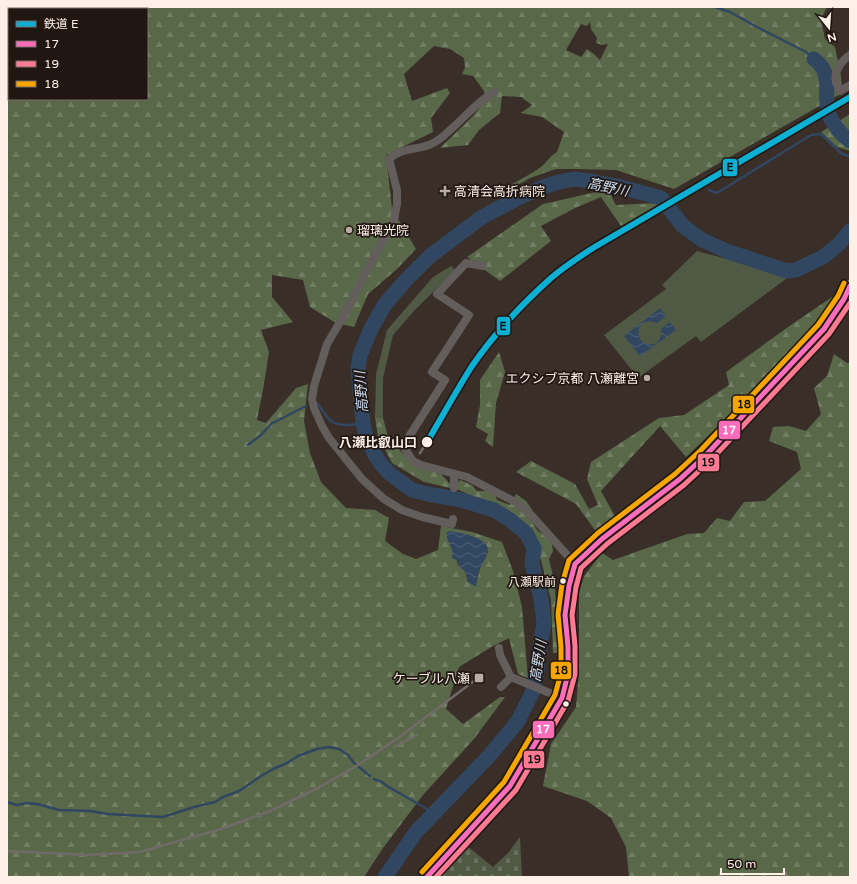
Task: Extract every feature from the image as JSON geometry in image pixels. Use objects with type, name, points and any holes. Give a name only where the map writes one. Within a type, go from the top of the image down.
[{"type":"highway","points":[[427,877],[510,786],[568,674],[568,647],[565,615],[569,586],[575,564],[602,539],[680,479],[706,455],[824,329],[844,299],[850,286]]},
{"type":"street","points":[[850,55],[839,66],[835,76],[836,84],[840,90],[850,85]]},
{"type":"street","points":[[453,519],[452,524],[422,517],[402,510],[384,499],[362,479],[329,438],[314,408],[312,399],[314,386],[328,344],[346,312],[368,266],[394,220],[397,204],[397,190],[389,159],[394,154],[430,145],[442,137],[484,98],[494,92]]},
{"type":"street","points":[[483,266],[466,263],[437,294],[469,315],[432,372],[444,380],[402,446],[413,461],[421,465],[467,478],[517,503],[532,516],[575,564]]},
{"type":"street","points":[[454,474],[454,488]]},
{"type":"street","points":[[499,648],[500,655],[511,677],[556,696]]},
{"type":"street","points":[[501,687],[511,677]]},
{"type":"green space","points":[[7,7],[827,7],[821,19],[825,39],[835,47],[841,76],[842,93],[674,189],[616,170],[556,169],[530,178],[507,191],[505,188],[541,167],[552,155],[557,152],[564,132],[542,117],[521,113],[532,105],[521,97],[502,96],[500,113],[479,130],[468,145],[440,148],[474,115],[485,101],[484,91],[473,76],[462,74],[465,68],[464,58],[450,49],[434,46],[404,74],[412,101],[447,88],[450,93],[431,118],[433,132],[386,155],[392,209],[416,249],[397,269],[368,294],[354,327],[336,323],[310,307],[303,280],[272,275],[272,297],[293,322],[261,330],[269,352],[257,420],[266,423],[296,388],[308,384],[304,421],[310,453],[321,482],[346,508],[375,510],[389,518],[385,541],[403,554],[416,559],[438,550],[441,526],[472,532],[502,542],[513,571],[522,607],[528,678],[518,674],[509,638],[459,667],[446,709],[463,724],[500,697],[505,697],[474,739],[423,795],[383,848],[364,877],[7,877]],"holes":[[[590,22],[591,29],[597,38],[596,43],[602,45],[608,44],[600,60],[587,49],[581,57],[566,50],[581,24],[587,26]],[[482,541],[488,552],[480,568],[476,584],[468,582],[465,571],[459,566],[450,544]]]},
{"type":"green space","points":[[850,114],[850,151],[837,147],[821,132]]},
{"type":"green space","points":[[596,192],[610,194],[616,205],[657,203],[658,206],[621,226],[601,197],[575,208],[541,226],[551,241],[500,281],[467,257],[543,204]]},
{"type":"green space","points":[[697,251],[790,276],[701,342],[696,336],[638,378],[604,335],[666,289],[662,285]]},
{"type":"green space","points":[[451,266],[455,270],[414,311],[393,335],[383,378],[383,418],[375,417],[376,374],[387,330],[433,277]]},
{"type":"green space","points":[[835,295],[811,331],[758,388],[686,457],[660,426],[601,491],[615,516],[597,533],[576,504],[516,472],[531,461],[575,484],[589,509],[598,505],[587,479],[591,462],[659,418],[684,415],[729,385],[726,372]]},
{"type":"green space","points":[[499,352],[505,372],[496,403],[493,447],[485,441],[488,434],[476,427],[480,405],[480,380]]},
{"type":"green space","points":[[834,354],[847,363],[850,363],[850,877],[629,877],[626,847],[611,818],[587,801],[543,786],[551,744],[576,707],[579,672],[579,593],[584,576],[602,553],[613,560],[687,534],[704,533],[717,518],[730,521],[744,502],[765,501],[801,469],[797,452],[769,441],[773,427],[789,426],[806,431],[821,414],[814,388],[827,376]]},
{"type":"green space","points":[[375,417],[383,418],[388,437],[414,466],[441,474],[451,485],[455,486],[460,480],[472,485],[477,491],[488,491],[495,494],[497,500],[510,505],[516,494],[526,501],[533,511],[528,517],[538,531],[551,539],[553,551],[549,559],[554,580],[561,653],[553,653],[551,600],[541,560],[528,533],[507,512],[459,490],[424,482],[392,463],[378,437]]},
{"type":"green space","points":[[520,837],[522,877],[439,877],[466,845],[493,867],[508,853]]},
{"type":"water","points":[[660,308],[666,316],[657,323],[650,321],[640,326],[639,336],[642,341],[651,345],[656,343],[660,338],[661,329],[670,322],[676,330],[640,356],[624,336]]},
{"type":"water","points":[[450,531],[479,539],[487,547],[488,552],[479,571],[476,587],[468,582],[465,571],[459,566],[458,561],[452,558],[452,550],[447,539],[447,532]]},
{"type":"waterway","points":[[715,7],[730,12],[806,52],[814,59]]},
{"type":"waterway","points":[[814,59],[821,66],[824,72],[829,115],[838,130],[850,141]]},
{"type":"waterway","points":[[709,190],[717,193],[811,135],[821,134],[841,153],[850,157]]},
{"type":"waterway","name":"高野川","points":[[385,877],[416,832],[490,755],[518,721],[533,691],[544,623],[541,598],[532,564],[534,548],[526,533],[510,520],[494,510],[461,500],[412,490],[389,473],[375,455],[366,436],[363,423],[358,369],[360,355],[371,329],[385,304],[430,256],[482,217],[543,187],[574,179],[621,187],[661,198],[683,226],[702,240],[729,252],[787,271],[796,270],[823,257],[839,244],[850,231]]},
{"type":"waterway","points":[[317,403],[327,417],[334,423],[346,425],[363,423]]},
{"type":"waterway","points":[[248,445],[262,434],[271,424],[306,406]]},
{"type":"waterway","points":[[7,802],[17,805],[26,803],[37,804],[59,810],[163,817],[215,802],[223,797],[239,791],[261,776],[298,756],[317,749],[329,747],[339,749],[348,755],[358,766]]},
{"type":"waterway","points":[[359,767],[370,776]]},
{"type":"waterway","points":[[374,779],[382,782],[434,813]]},
{"type":"railway","points":[[420,453],[427,442]]},
{"type":"railway","points":[[7,851],[86,855],[140,852],[221,829],[270,811],[314,790],[355,767],[398,738],[474,681]]},
{"type":"railway","points":[[394,747],[417,735]]},
{"type":"rail line","name":"E","points":[[427,442],[466,375],[481,354],[519,309],[556,274],[593,248],[850,97]]},
{"type":"transit line","name":"18","points":[[422,872],[504,782],[555,695],[561,673],[561,647],[558,614],[562,584],[569,560],[598,533],[675,474],[701,450],[818,325],[838,296],[844,283]]},
{"type":"transit line","name":"17","points":[[427,877],[510,786],[562,698],[568,674],[568,647],[565,615],[569,586],[575,564],[602,539],[680,479],[706,455],[824,329],[844,299],[850,286]]},
{"type":"transit line","name":"19","points":[[436,877],[516,790],[568,701],[575,674],[575,646],[572,615],[576,587],[581,568],[607,544],[684,485],[711,460],[829,334],[850,303]]},
{"type":"place","name":"高清会高折病院","points":[[445,191]]},
{"type":"place","name":"瑠璃光院","points":[[349,230]]},
{"type":"place","name":"エクシブ京都 八瀬離宮","points":[[647,378]]},
{"type":"place","name":"八瀬比叡山口","points":[[427,442]]},
{"type":"place","name":"八瀬駅前","points":[[563,581]]},
{"type":"place","name":"ケーブル八瀬","points":[[479,678]]}]
